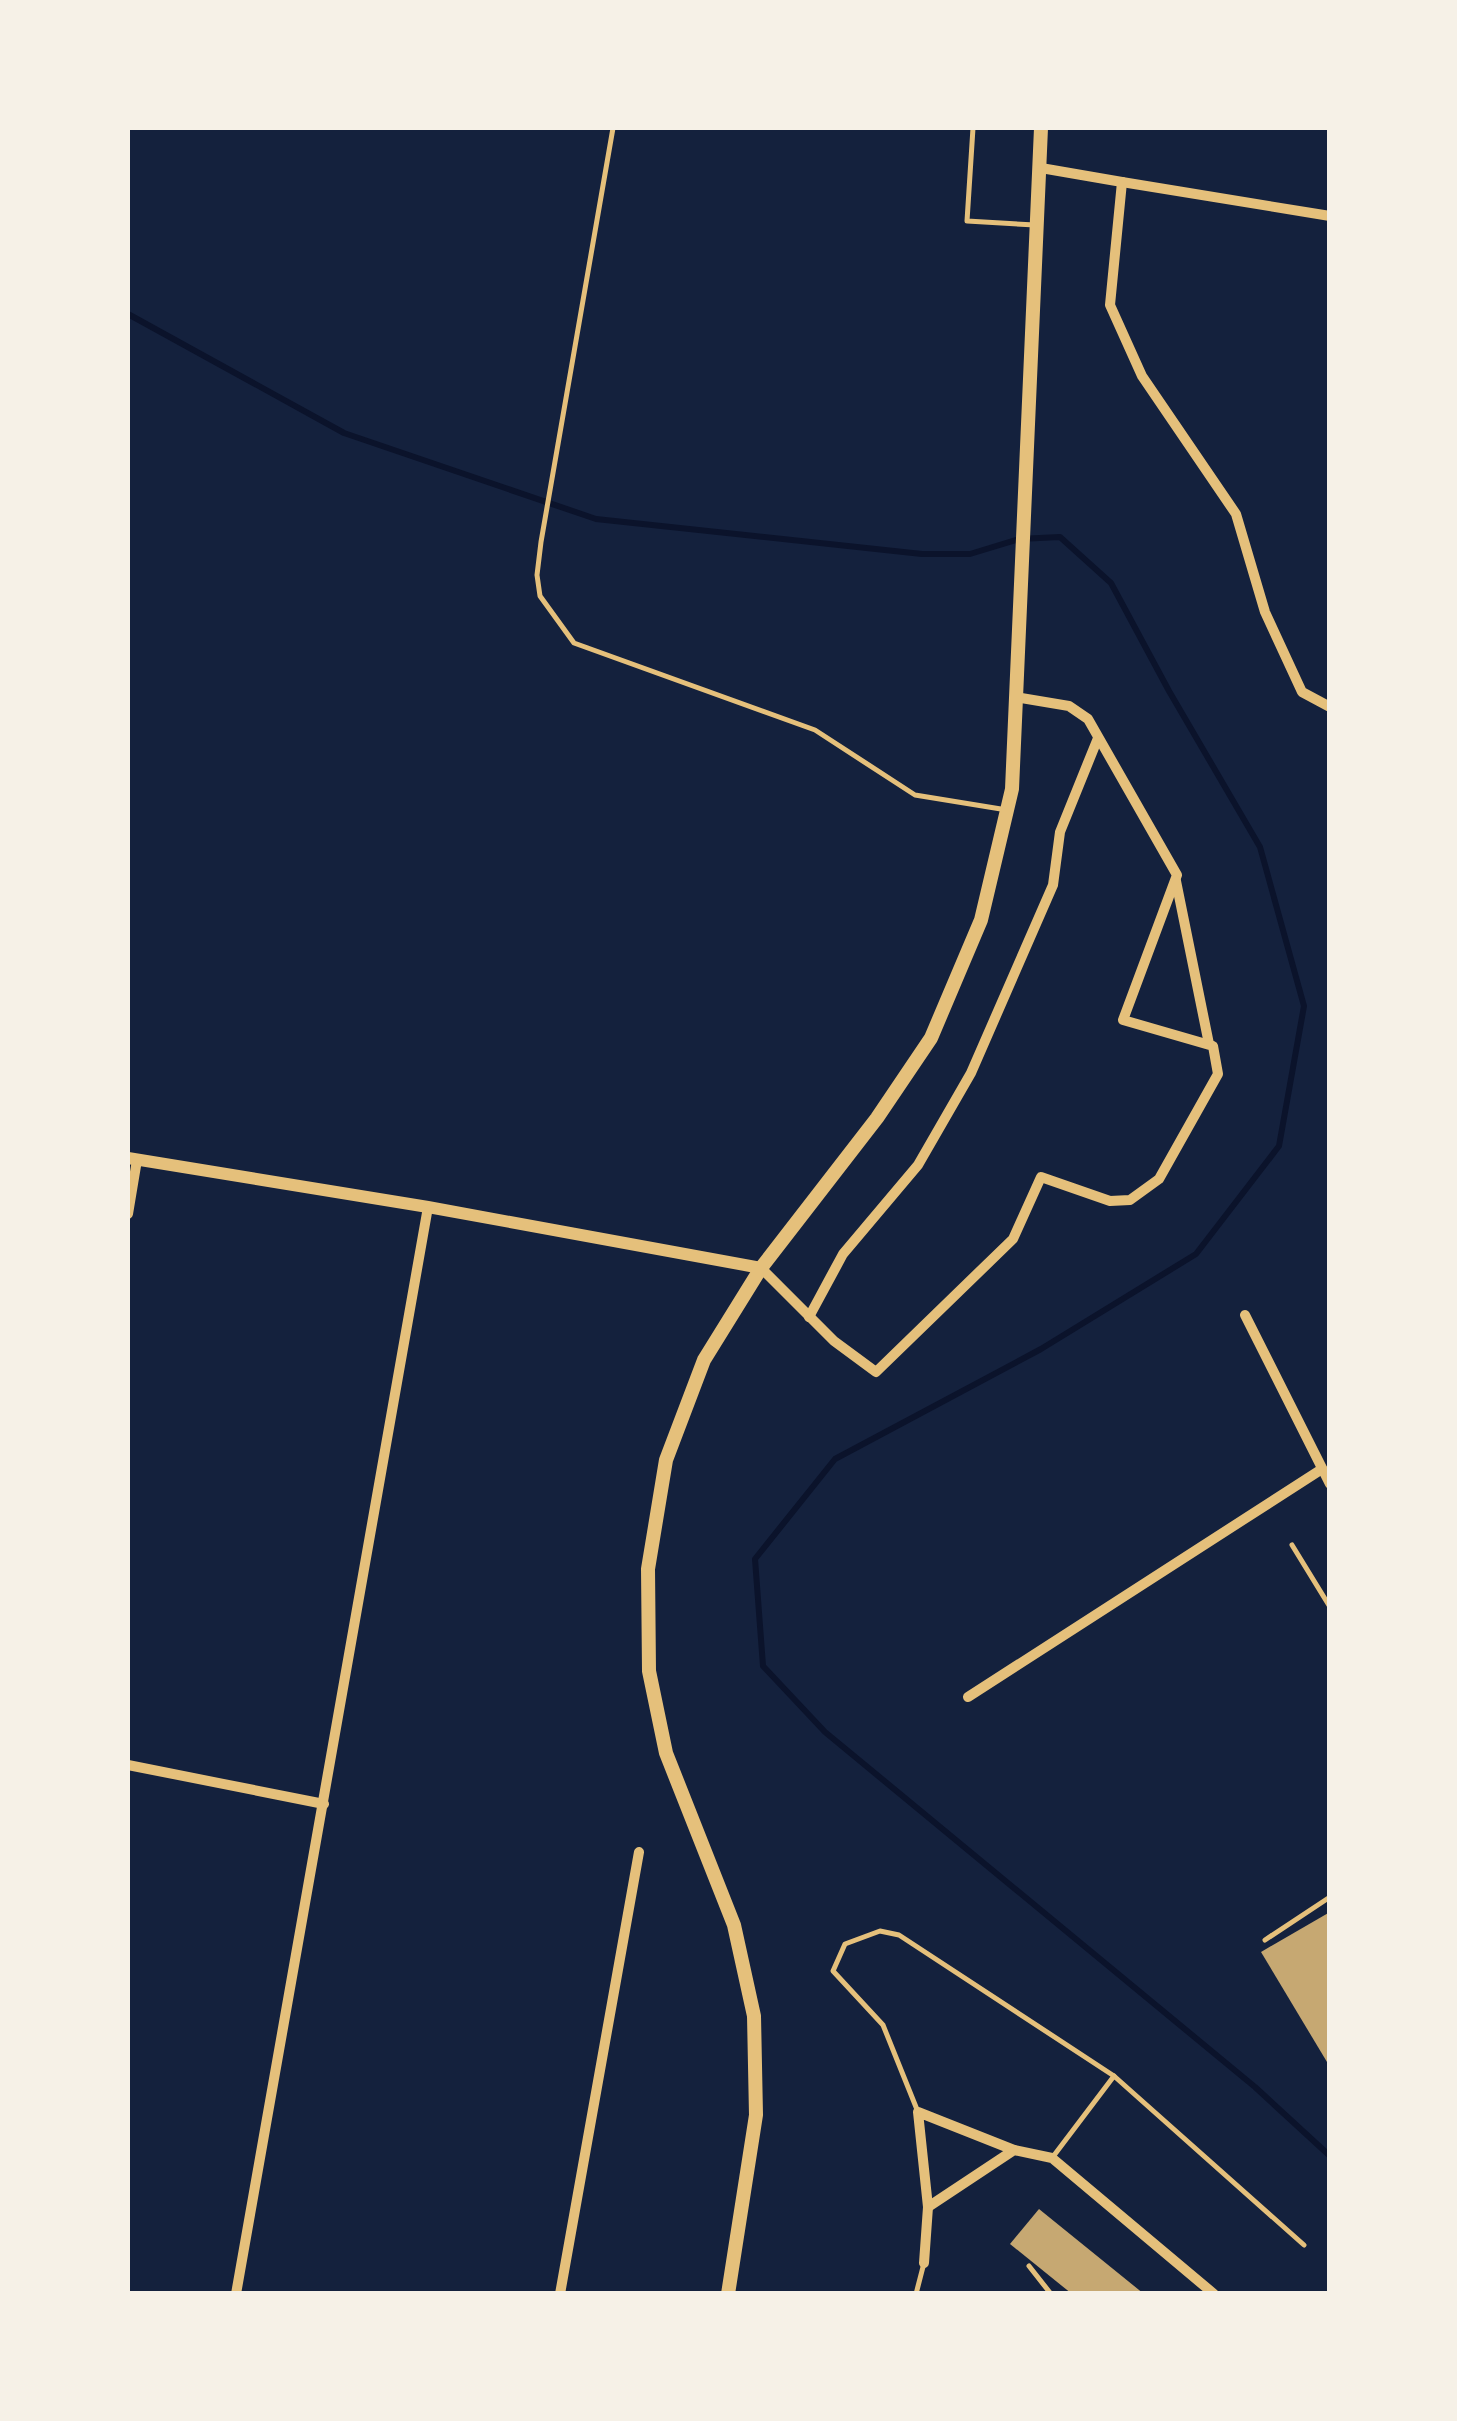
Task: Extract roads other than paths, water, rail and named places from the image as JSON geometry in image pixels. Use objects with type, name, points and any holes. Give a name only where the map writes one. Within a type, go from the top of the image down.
[{"type":"main road","points":[[728,2294],[756,2115],[754,2016],[734,1925],[666,1753],[650,1671],[648,1568],[666,1460],[704,1360],[761,1268],[876,1118],[931,1038],[981,920],[1012,790],[1041,128]]},
{"type":"street","points":[[1041,168],[1330,216]]},
{"type":"street","points":[[1122,182],[1110,305],[1142,376],[1236,514],[1265,612],[1302,692],[1330,707]]},
{"type":"street","points":[[128,1214],[132,1159],[428,1207],[761,1268],[834,1341],[876,1372],[1013,1239],[1042,1177],[1110,1200],[1130,1200],[1160,1179],[1218,1074],[1213,1046],[1123,1020],[1177,875],[1088,719],[1069,706],[1015,698]]},
{"type":"street","points":[[809,1317],[843,1254],[918,1165],[970,1073],[1053,886],[1060,832],[1098,738]]},
{"type":"street","points":[[1176,880],[1209,1044]]},
{"type":"street","points":[[236,2294],[428,1207]]},
{"type":"street","points":[[1245,1315],[1330,1484]]},
{"type":"street","points":[[968,1697],[1322,1469]]},
{"type":"street","points":[[128,1765],[324,1804]]},
{"type":"street","points":[[560,2294],[639,1852]]},
{"type":"street","points":[[924,2264],[928,2207],[918,2112],[1014,2150],[1052,2158],[1214,2294]]},
{"type":"street","points":[[928,2207],[1014,2150]]},
{"type":"lane","points":[[613,128],[541,542],[537,575],[540,596],[574,643],[815,730],[914,795],[1007,810]]},
{"type":"lane","points":[[973,128],[967,220],[1038,225]]},
{"type":"lane","points":[[1292,1545],[1329,1607]]},
{"type":"lane","points":[[1264,1940],[1330,1897]]},
{"type":"lane","points":[[918,2112],[883,2025],[833,1971],[845,1944],[880,1931],[899,1935],[1114,2076],[1304,2245]]},
{"type":"lane","points":[[1052,2158],[1114,2076]]},
{"type":"lane","points":[[916,2294],[924,2264]]},
{"type":"lane","points":[[1028,2266],[1051,2294]]},
{"type":"waterway","points":[[128,314],[344,433],[596,519],[922,554],[970,554],[1019,539],[1060,537],[1111,583],[1260,847],[1304,1006],[1279,1146],[1196,1254],[1041,1349],[835,1459],[755,1559],[763,1666],[825,1732],[1255,2087],[1330,2156]]}]
